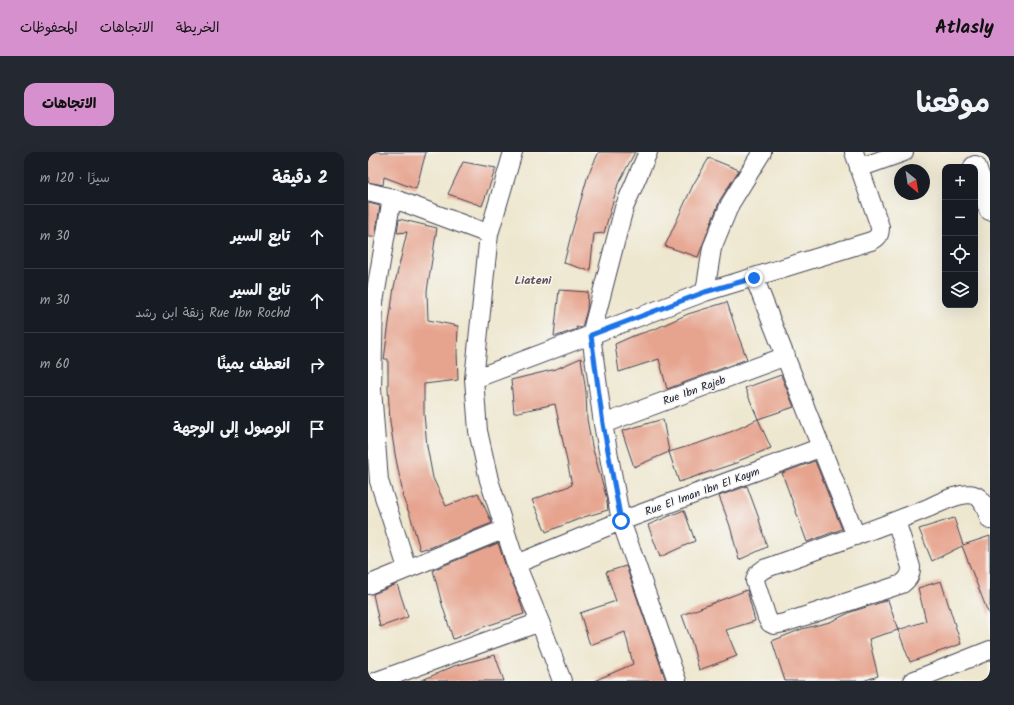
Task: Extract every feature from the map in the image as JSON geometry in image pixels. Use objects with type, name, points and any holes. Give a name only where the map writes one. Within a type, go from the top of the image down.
[{"type":"street","points":[[513,152],[489,234],[474,379],[478,431],[489,480],[504,529],[516,564],[562,681]]},
{"type":"street","points":[[648,152],[624,208],[591,335],[603,424],[621,521],[677,681]]},
{"type":"street","points":[[705,292],[712,248],[730,204],[762,152]]},
{"type":"street","points":[[474,379],[705,292],[877,239],[880,234],[880,227],[856,160],[904,152]]},
{"type":"street","points":[[969,152],[974,164]]},
{"type":"street","points":[[978,175],[990,209]]},
{"type":"street","points":[[368,192],[392,198],[489,234]]},
{"type":"street","points":[[392,198],[374,302],[372,389],[379,481],[408,568]]},
{"type":"street","points":[[754,278],[856,536]]},
{"type":"street","name":"Rue Ibn Rajeb","points":[[603,424],[786,356]]},
{"type":"street","name":"Rue El Iman Ibn El Kaym","points":[[516,564],[621,521],[822,447]]},
{"type":"street","points":[[896,521],[911,574],[902,584],[774,625],[770,623],[755,582],[756,576],[764,570],[896,521],[957,496],[969,494],[976,495],[983,502],[990,520]]},
{"type":"street","points":[[368,585],[504,529]]},
{"type":"street","points":[[377,681],[540,622]]},
{"type":"street","points":[[912,681],[990,650]]},
{"type":"building","points":[[368,152],[426,152],[416,189],[384,177],[383,185],[368,182]]},
{"type":"building","points":[[599,152],[635,152],[618,184],[604,233],[594,234],[590,271],[564,263],[588,175]]},
{"type":"building","points":[[709,158],[739,170],[720,200],[698,257],[665,246],[693,185]]},
{"type":"building","points":[[463,162],[496,168],[482,206],[448,194]]},
{"type":"building","points":[[368,203],[380,206],[375,237],[368,237]]},
{"type":"building","points":[[399,219],[437,228],[427,291],[428,320],[458,326],[458,380],[424,384],[424,414],[427,446],[433,478],[446,506],[478,493],[492,523],[427,549],[420,550],[411,518],[402,495],[390,422],[388,359],[384,359],[394,287],[407,232],[397,233]]},
{"type":"building","points":[[559,290],[588,292],[587,310],[582,327],[576,327],[577,329],[554,336]]},
{"type":"building","points":[[727,302],[747,359],[667,389],[659,359],[619,372],[615,344],[655,329],[688,314]]},
{"type":"building","points":[[581,358],[586,392],[587,419],[608,510],[584,517],[546,532],[532,500],[572,485],[555,404],[514,413],[511,380],[556,369]]},
{"type":"building","points":[[781,375],[794,407],[758,419],[745,388]]},
{"type":"building","points":[[663,419],[669,452],[634,467],[622,431]]},
{"type":"building","points":[[758,419],[771,448],[738,461],[739,462],[679,482],[669,452],[733,431]]},
{"type":"building","points":[[815,461],[842,529],[807,542],[782,473]]},
{"type":"building","points":[[747,486],[767,547],[739,560],[730,526],[719,496]]},
{"type":"building","points":[[684,510],[695,541],[660,557],[648,525]]},
{"type":"building","points":[[954,518],[963,545],[990,536],[990,615],[962,546],[932,561],[919,529]]},
{"type":"building","points":[[498,543],[524,614],[486,626],[453,639],[433,570]]},
{"type":"building","points":[[626,566],[666,681],[594,681],[633,664],[625,632],[590,645],[580,613],[616,601],[606,572]]},
{"type":"building","points":[[941,581],[961,644],[910,662],[898,630],[926,621],[918,588]]},
{"type":"building","points":[[397,584],[408,617],[380,627],[373,594]]},
{"type":"building","points":[[747,590],[755,621],[726,630],[737,656],[699,670],[692,643],[682,615]]},
{"type":"building","points":[[888,600],[898,630],[869,639],[878,676],[863,681],[785,681],[772,641],[802,629],[830,622],[851,612]]},
{"type":"building","points":[[495,655],[504,681],[420,681],[454,666]]},
{"type":"district","name":"Liateni","points":[[533,280]]},
{"type":"route","points":[[621,521],[603,424],[591,335],[705,292],[754,278]]}]
